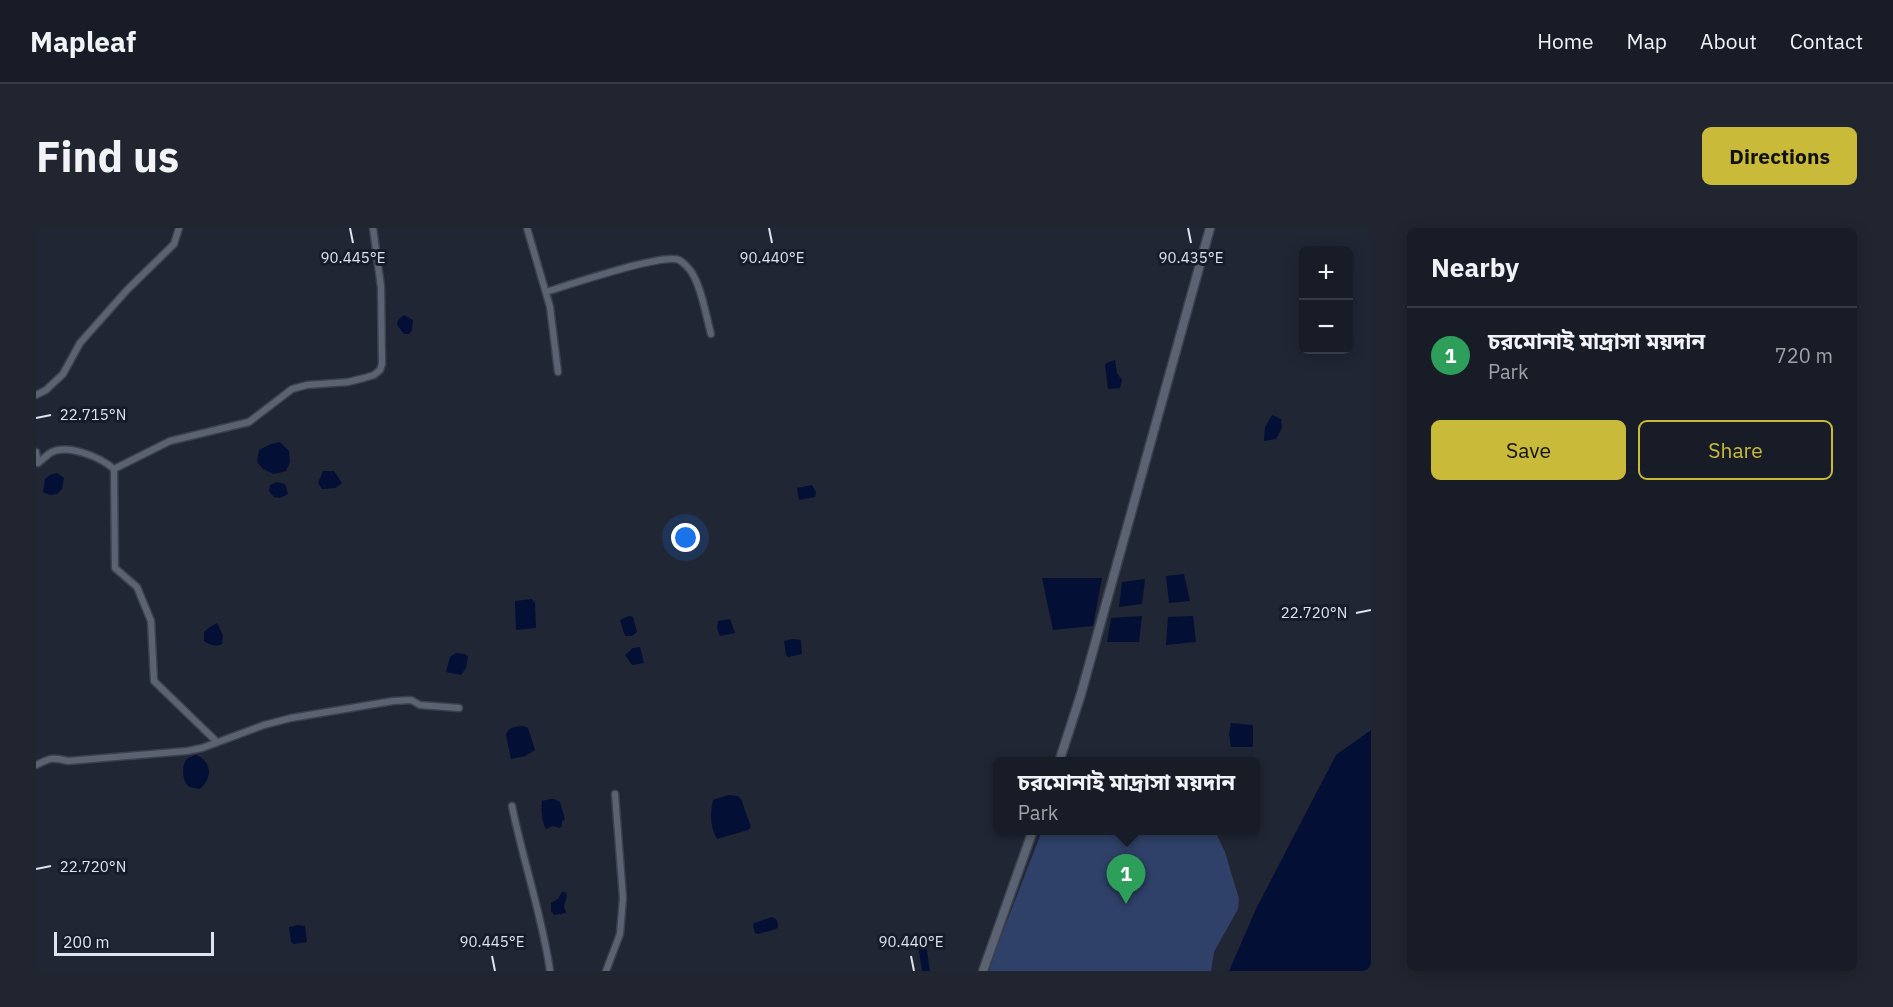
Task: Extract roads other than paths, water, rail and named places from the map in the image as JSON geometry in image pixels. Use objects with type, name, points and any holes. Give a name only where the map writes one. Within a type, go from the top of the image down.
[{"type":"main road","points":[[1061,757],[1081,694],[1210,228]]},
{"type":"main road","points":[[983,971],[1032,835]]},
{"type":"street","points":[[36,395],[46,390],[63,374],[80,343],[127,290],[174,244],[179,228]]},
{"type":"street","points":[[114,469],[170,441],[249,423],[292,389],[364,378],[380,370],[382,356],[381,287],[373,228]]},
{"type":"street","points":[[527,228],[550,307],[558,372]]},
{"type":"street","points":[[546,292],[625,268],[668,258],[680,260],[692,272],[711,334]]},
{"type":"street","points":[[36,452],[38,463],[51,452],[67,449],[105,461],[114,469],[115,568],[137,587],[151,621],[154,681],[217,742]]},
{"type":"street","points":[[36,765],[46,758],[68,761],[187,751],[291,718],[393,701],[411,700],[420,705],[459,708]]},
{"type":"street","points":[[606,971],[620,934],[623,898],[615,794]]},
{"type":"street","points":[[512,806],[521,849],[540,915],[550,971]]},
{"type":"place","name":"চরমোনাই মাদ্রাসা ময়দান","points":[[1126,904]]}]
